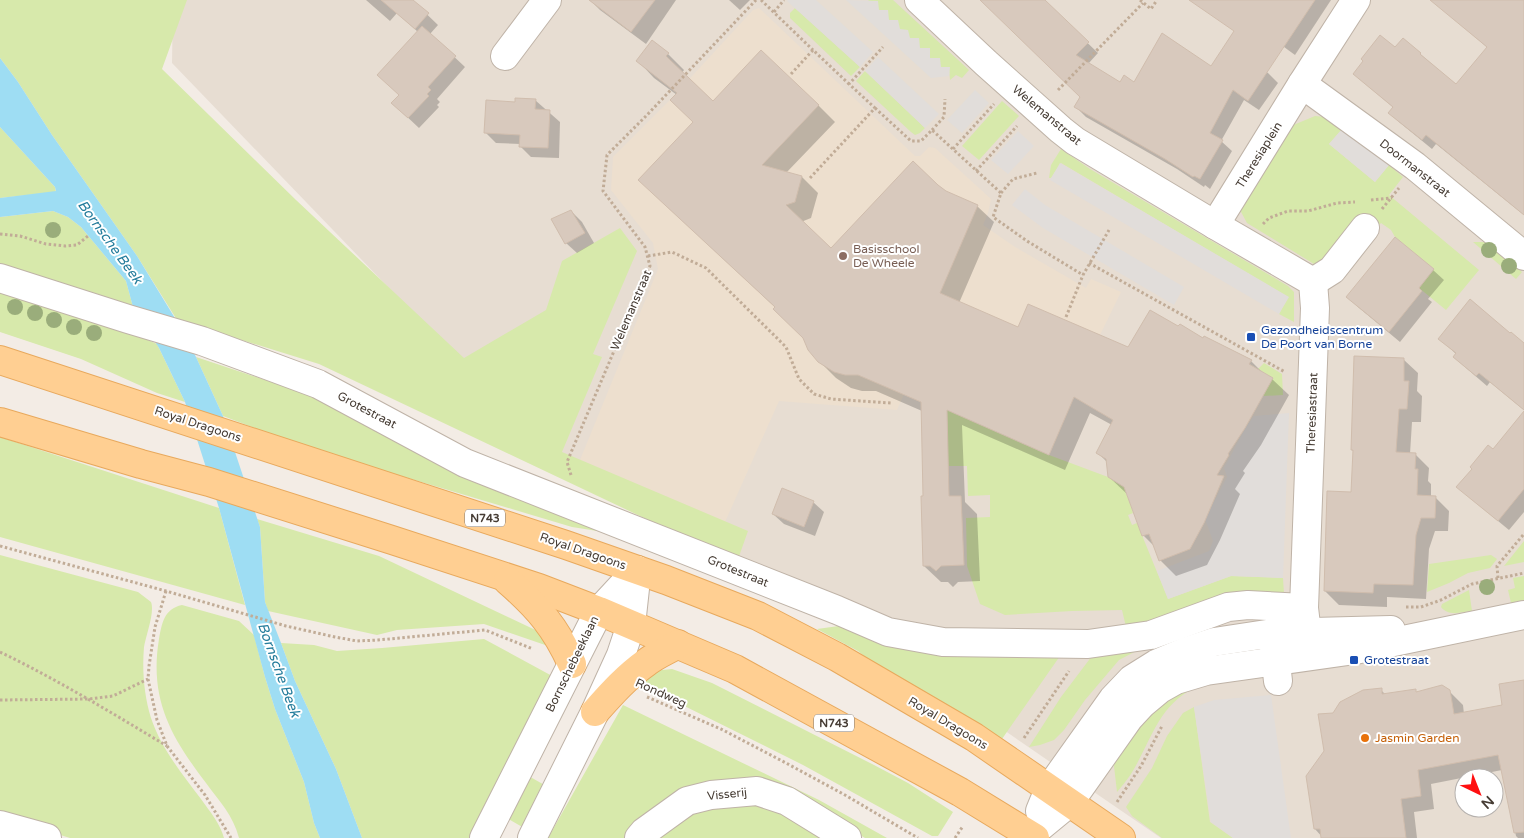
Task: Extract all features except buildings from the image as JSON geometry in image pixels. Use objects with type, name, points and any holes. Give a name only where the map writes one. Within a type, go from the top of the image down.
[{"type":"main road","name":"Royal Dragoons","points":[[0,360],[566,545],[666,580],[758,616],[837,657],[974,737],[1122,838]]},
{"type":"main road","name":"N743","points":[[0,422],[269,501],[539,588],[599,611],[743,674],[960,792],[1032,836]]},
{"type":"main road","points":[[501,576],[528,598],[552,626],[564,645],[572,664]]},
{"type":"main road","points":[[595,712],[620,684],[648,660],[678,644]]},
{"type":"street","points":[[505,56],[548,0]]},
{"type":"street","name":"Welemanstraat","points":[[919,0],[1021,95],[1075,141],[1215,225]]},
{"type":"street","points":[[1302,84],[1356,0]]},
{"type":"street","name":"Doormanstraat","points":[[1302,84],[1415,166],[1524,256]]},
{"type":"street","name":"Theresiaplein","points":[[1215,225],[1302,84]]},
{"type":"street","points":[[1215,225],[1313,282],[1332,270],[1365,228]]},
{"type":"street","name":"Grotestraat","points":[[0,278],[202,341],[318,384],[465,463],[888,632],[943,642],[1088,644],[1151,635],[1228,607],[1248,605],[1306,632],[1355,650],[1524,614]]},
{"type":"street","name":"Theresiastraat","points":[[1306,632],[1316,308],[1313,282]]},
{"type":"street","points":[[532,838],[595,712],[621,655],[631,625],[637,570]]},
{"type":"street","name":"Bornschebeeklaan","points":[[484,838],[599,611],[637,570]]},
{"type":"street","name":"Grotestraat","points":[[1032,836],[1059,796],[1113,699],[1132,679],[1156,664],[1214,642],[1273,634],[1306,632]]},
{"type":"street","name":"Grotestraat","points":[[1059,796],[1142,704],[1160,689],[1176,680],[1206,671],[1276,671],[1306,632]]},
{"type":"street","points":[[1273,634],[1276,671]]},
{"type":"street","name":"Visserij","points":[[640,838],[644,832],[687,801],[711,794],[756,791],[787,800],[846,838]]},
{"type":"street","points":[[0,825],[47,838]]},
{"type":"path","name":"Welemanstraat","points":[[572,505],[575,493],[568,462],[650,266],[645,247],[603,191],[607,155],[648,115],[756,0]]},
{"type":"path","points":[[761,0],[911,142],[921,141],[944,117],[945,99]]},
{"type":"path","points":[[774,12],[784,0]]},
{"type":"path","points":[[1053,95],[1141,1],[1151,10],[1157,0]]},
{"type":"path","points":[[849,84],[883,47]]},
{"type":"path","points":[[791,74],[813,50]]},
{"type":"path","points":[[953,150],[1002,96],[1011,105],[1021,95]]},
{"type":"path","points":[[810,178],[875,108]]},
{"type":"path","points":[[976,171],[1018,124]]},
{"type":"path","points":[[932,130],[1001,193]]},
{"type":"path","points":[[1365,228],[1392,198],[1415,166]]},
{"type":"path","points":[[1037,173],[1013,179],[1001,193],[993,217],[1027,241],[1083,275]]},
{"type":"path","points":[[1364,201],[1392,198]]},
{"type":"path","points":[[1249,244],[1259,227],[1269,218],[1288,211],[1308,211],[1337,203],[1359,202]]},
{"type":"path","points":[[1066,317],[1083,275],[1108,230]]},
{"type":"path","points":[[0,234],[65,246],[77,245],[88,236]]},
{"type":"path","points":[[648,256],[672,252],[706,268],[786,347],[799,379],[814,394],[831,399],[891,403]]},
{"type":"path","points":[[1089,263],[1287,373]]},
{"type":"path","points":[[1498,579],[1497,566],[1524,534]]},
{"type":"path","points":[[0,546],[286,626],[357,641],[485,630],[572,664]]},
{"type":"path","points":[[1401,607],[1421,606],[1441,600],[1472,584],[1524,574]]},
{"type":"path","points":[[166,591],[154,627],[148,679],[157,720],[167,746],[205,795],[231,838]]},
{"type":"path","points":[[0,652],[34,668],[167,746]]},
{"type":"path","points":[[0,700],[89,699],[113,696],[148,679]]},
{"type":"path","name":"Rondweg","points":[[620,684],[721,729],[845,795],[918,838]]},
{"type":"path","points":[[1141,766],[1163,723]]},
{"type":"shaded area","points":[[173,0],[1524,0],[1524,838],[1161,838],[820,604],[535,454],[467,369],[172,63]]},
{"type":"shaded area","points":[[788,0],[816,0],[873,52],[860,67]]},
{"type":"shaded area","points":[[846,0],[878,1],[879,10],[888,10],[889,20],[898,20],[900,29],[908,30],[910,38],[919,38],[920,48],[930,48],[930,58],[940,58],[941,67],[950,67],[949,76],[931,78]]},
{"type":"shaded area","name":"Basisschool De Wheele","points":[[759,8],[915,156],[920,156],[929,147],[935,148],[991,199],[983,225],[1015,247],[1086,288],[1091,279],[1121,292],[1100,335],[1049,455],[905,392],[897,410],[779,401],[725,522],[580,460],[658,269],[653,243],[611,190],[613,157],[670,100],[753,10]]},
{"type":"shaded area","points":[[878,57],[939,114],[925,128],[865,71]]},
{"type":"shaded area","points":[[975,90],[989,103],[962,133],[947,120]]},
{"type":"shaded area","points":[[1343,128],[1389,165],[1375,182],[1329,144]]},
{"type":"shaded area","points":[[1018,131],[1034,146],[1008,174],[991,160]]},
{"type":"shaded area","points":[[1060,163],[1289,297],[1279,314],[1050,180]]},
{"type":"shaded area","points":[[1025,189],[1045,205],[1184,287],[1174,305],[1043,228],[1012,205]]},
{"type":"shaded area","points":[[1289,413],[1283,578],[1231,576],[1168,599],[1157,571],[1209,551],[1213,541],[1205,519],[1227,477],[1224,468],[1246,427],[1254,416]]},
{"type":"shaded area","points":[[1271,695],[1291,838],[1233,838],[1211,822],[1194,707],[1214,700]]},
{"type":"green space","points":[[0,0],[187,0],[162,69],[296,200],[464,358],[546,310],[562,261],[620,228],[637,251],[593,354],[602,357],[562,452],[748,531],[737,562],[319,364],[177,320],[137,256],[0,58]]},
{"type":"green space","points":[[868,0],[893,0],[969,70],[962,78],[956,75],[950,80],[949,67],[940,67]]},
{"type":"green space","points":[[795,8],[860,67],[851,76],[790,18],[790,13]]},
{"type":"green space","points":[[865,71],[925,128],[920,133],[915,135],[911,132],[856,81]]},
{"type":"green space","points":[[1002,101],[1019,116],[979,160],[962,146]]},
{"type":"green space","points":[[1315,116],[1325,117],[1343,128],[1329,144],[1375,182],[1389,165],[1403,177],[1389,195],[1479,270],[1446,310],[1419,288],[1434,269],[1381,223],[1372,233],[1325,263],[1314,264],[1247,223],[1240,210],[1291,126]]},
{"type":"green space","points":[[0,127],[55,187],[56,192],[0,198]]},
{"type":"green space","points":[[1061,149],[1090,169],[1288,286],[1294,292],[1294,322],[1279,314],[1288,297],[1061,163],[1051,178],[1049,178],[1051,165]]},
{"type":"green space","points":[[53,211],[68,217],[81,227],[126,281],[133,307],[0,268],[0,217]]},
{"type":"green space","points":[[1473,242],[1486,242],[1522,272],[1516,279]]},
{"type":"green space","points":[[0,287],[114,325],[157,344],[185,402],[157,393],[81,359],[0,332]]},
{"type":"green space","points":[[196,357],[319,398],[610,533],[572,527],[388,472],[291,442],[223,416]]},
{"type":"green space","points":[[1264,363],[1282,374],[1283,395],[1261,395],[1270,379],[1272,380],[1273,378],[1258,369]]},
{"type":"green space","points":[[945,409],[1049,455],[1108,477],[1124,487],[1132,505],[1133,513],[1128,515],[1132,525],[1137,523],[1168,599],[1231,576],[1283,578],[1284,594],[1126,627],[1122,610],[1005,615],[980,604],[967,566],[966,518],[990,517],[990,495],[968,496],[967,466],[948,466]]},
{"type":"green space","points":[[0,437],[219,508],[245,605],[0,537]]},
{"type":"green space","points":[[257,519],[379,556],[546,635],[551,647],[484,624],[397,630],[377,635],[268,611],[265,602],[260,527]]},
{"type":"green space","points":[[1524,541],[1524,562],[1504,566]]},
{"type":"green space","points":[[0,555],[138,592],[151,602],[152,612],[144,647],[143,665],[145,692],[151,718],[166,750],[220,827],[224,838],[70,838],[0,816]]},
{"type":"green space","points":[[1491,555],[1497,559],[1490,568],[1468,573],[1427,592],[1429,564]]},
{"type":"green space","points":[[1524,576],[1524,600],[1511,603],[1508,590],[1515,588],[1513,578]]},
{"type":"green space","points":[[1469,590],[1472,611],[1451,613],[1441,607],[1442,604]]},
{"type":"green space","points":[[182,605],[239,621],[254,635],[275,709],[304,782],[314,823],[320,838],[239,838],[226,809],[182,750],[173,733],[160,699],[157,661],[163,622],[171,610]]},
{"type":"green space","points":[[846,625],[1060,656],[1002,739],[871,662],[858,651],[817,629]]},
{"type":"green space","points":[[484,639],[554,677],[477,838],[362,838],[336,769],[295,681],[281,643],[314,645],[337,651]]},
{"type":"green space","points":[[1144,647],[1119,660],[1054,740],[1029,747],[1061,697],[1092,656]]},
{"type":"green space","points":[[672,669],[712,683],[874,765],[908,783],[953,812],[938,836],[932,836],[803,765],[636,682],[653,671]]},
{"type":"green space","points":[[1194,688],[1181,696],[1163,715],[1131,774],[1117,792],[1114,766],[1117,755],[1131,729],[1178,690]]},
{"type":"green space","points":[[623,705],[819,800],[887,838],[865,838],[757,784],[636,838],[548,838]]},
{"type":"green space","points":[[1194,707],[1210,822],[1233,838],[1162,838],[1132,816],[1126,807],[1152,768],[1167,736],[1183,713]]},
{"type":"green space","points":[[525,774],[548,787],[524,828],[503,816]]},
{"type":"green space","points":[[752,804],[777,810],[829,838],[650,838],[686,813],[707,806]]},
{"type":"water","name":"Bornsche Beek","points":[[0,58],[137,256],[181,328],[196,357],[223,416],[260,527],[265,602],[295,681],[336,769],[362,838],[320,838],[314,823],[304,782],[275,709],[265,677],[219,508],[185,402],[159,348],[133,307],[126,281],[81,227],[68,217],[53,211],[0,217],[0,198],[56,191],[55,187],[0,127]]},
{"type":"place","name":"Basisschool De Wheele","points":[[843,256]]},
{"type":"place","name":"Gezondheidscentrum De Poort van Borne","points":[[1251,337]]},
{"type":"place","name":"Grotestraat","points":[[1354,660]]},
{"type":"place","name":"Jasmin Garden","points":[[1365,738]]}]
